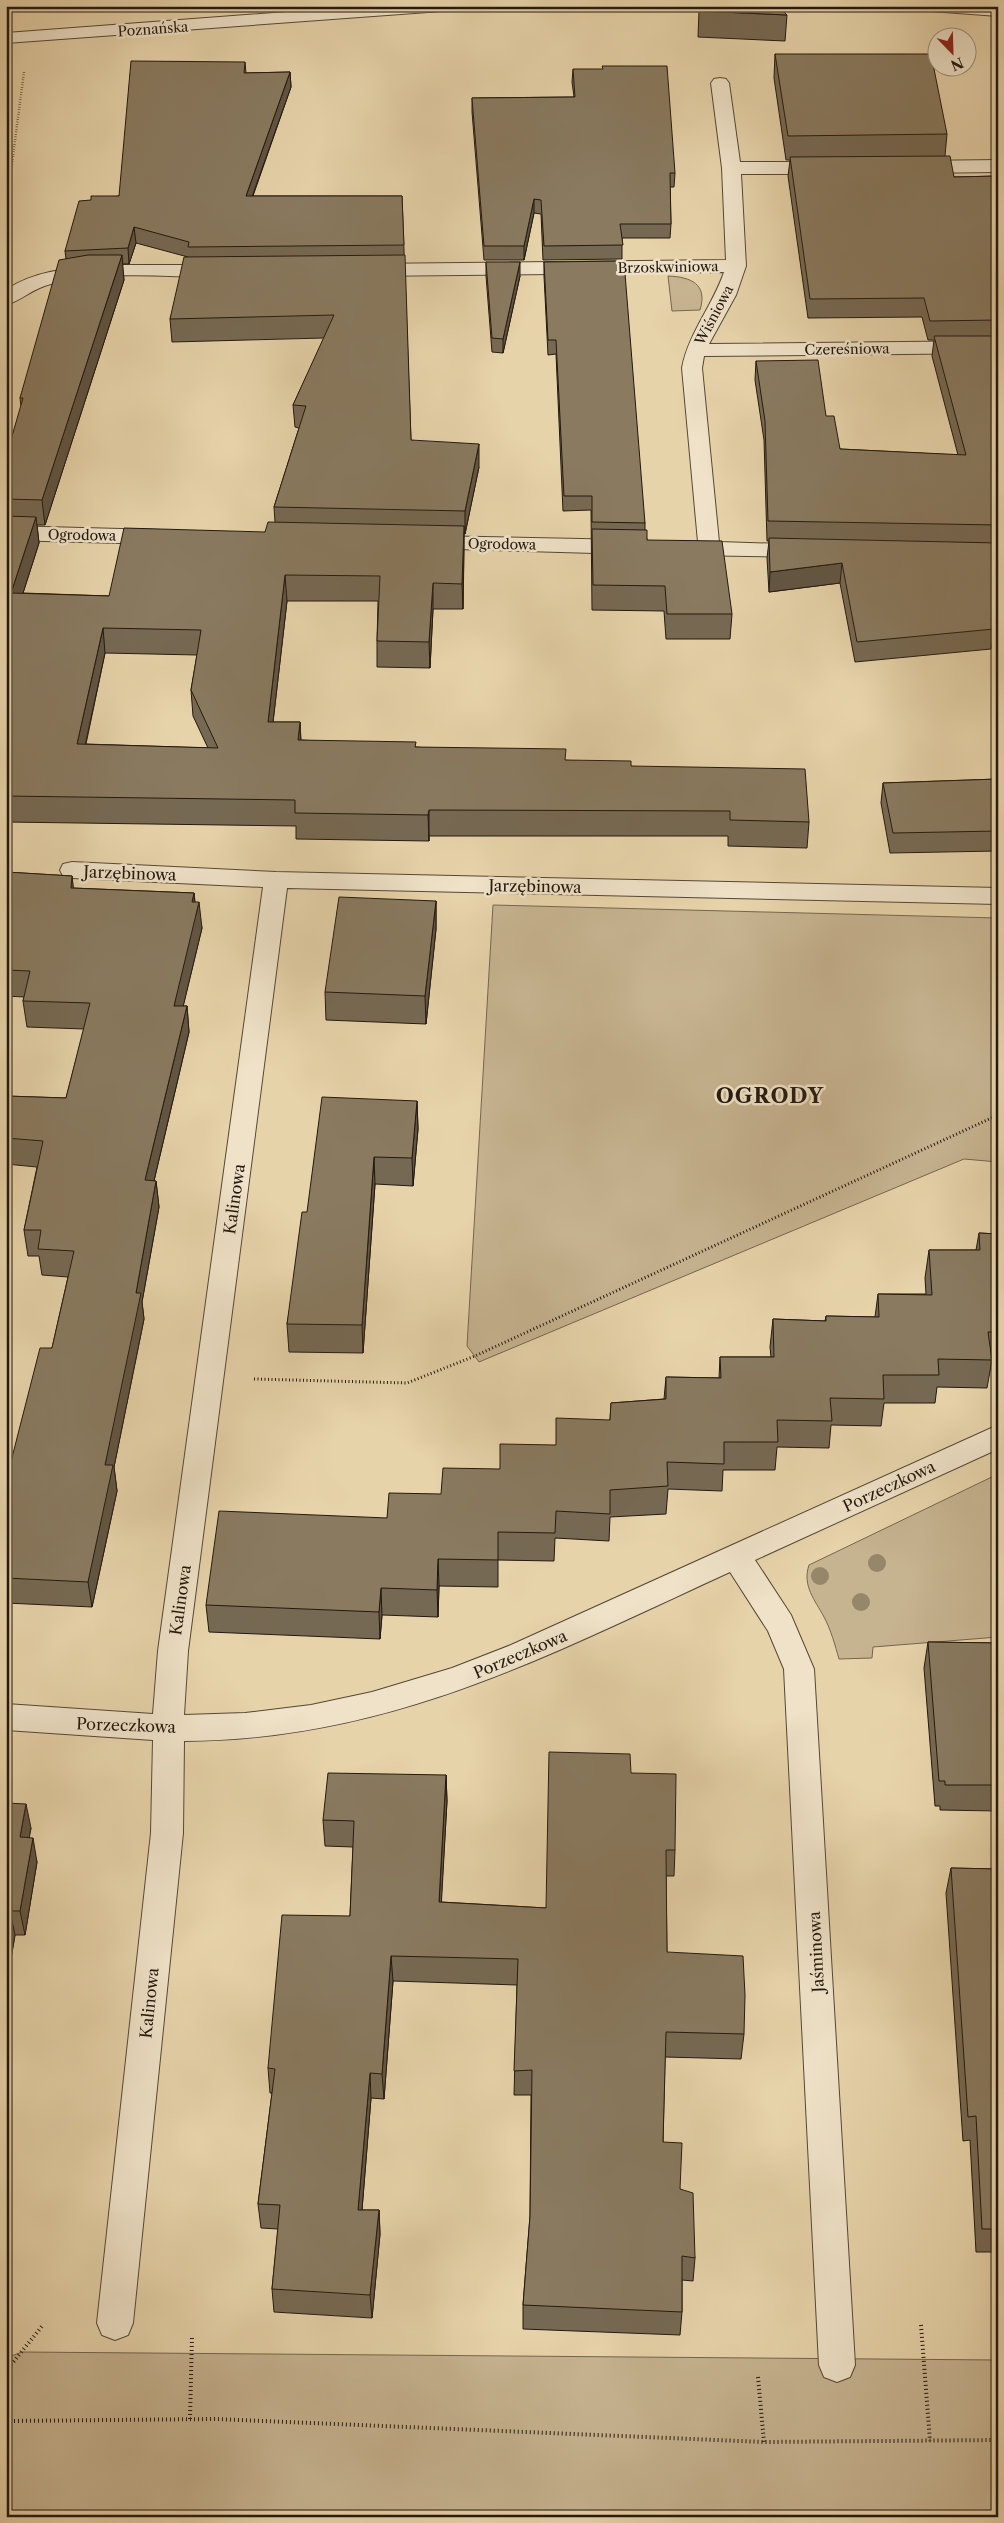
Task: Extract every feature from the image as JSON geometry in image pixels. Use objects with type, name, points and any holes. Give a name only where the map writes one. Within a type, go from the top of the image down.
[{"type":"street","name":"Poznańska","points":[[10,38],[442,6]]},
{"type":"street","points":[[930,6],[998,10]]},
{"type":"street","name":"Wiśniowa","points":[[709,548],[692,383],[695,350],[726,295],[736,266],[732,168],[720,83]]},
{"type":"street","points":[[899,167],[998,166]]},
{"type":"street","points":[[732,168],[850,168]]},
{"type":"street","name":"Brzoskwiniowa","points":[[348,270],[736,266]]},
{"type":"street","points":[[6,298],[26,286],[65,274],[239,271]]},
{"type":"street","name":"Czereśniowa","points":[[695,350],[998,347]]},
{"type":"street","name":"Ogrodowa","points":[[6,533],[180,537]]},
{"type":"street","name":"Ogrodowa","points":[[404,542],[828,551]]},
{"type":"street","name":"Jarzębinowa","points":[[72,870],[276,880],[998,896]]},
{"type":"street","name":"Kalinowa","points":[[115,2324],[167,1833],[168,1727],[173,1651],[276,880]]},
{"type":"street","name":"Porzeczkowa","points":[[6,1717],[168,1727],[278,1723],[338,1714],[402,1698],[463,1678],[522,1654],[998,1436]]},
{"type":"street","name":"Jaśminowa","points":[[736,1556],[778,1618],[791,1643],[799,1669],[837,2365]]},
{"type":"path","points":[[6,209],[24,68]]},
{"type":"path","points":[[210,1377],[407,1383],[475,1356],[998,1115]]},
{"type":"path","points":[[6,2371],[43,2325]]},
{"type":"path","points":[[920,2325],[930,2441]]},
{"type":"path","points":[[190,2419],[192,2336]]},
{"type":"path","points":[[758,2377],[764,2442]]},
{"type":"path","points":[[6,2421],[190,2419],[764,2442],[998,2440]]},
{"type":"shaded area","points":[[668,276],[684,278],[696,284],[702,294],[700,310],[672,311]]},
{"type":"shaded area","points":[[493,905],[998,918],[998,1162],[964,1159],[479,1362],[467,1346]]},
{"type":"shaded area","points":[[998,1474],[998,1637],[873,1647],[872,1658],[839,1659],[829,1627],[808,1586],[807,1573],[809,1565]]},
{"type":"shaded area","points":[[22,2352],[998,2360],[998,2517],[6,2517],[6,2358]]},
{"type":"building","points":[[700,6],[778,6],[787,15],[699,11]]},
{"type":"building","points":[[775,54],[926,54],[926,78],[936,78],[947,134],[788,136]]},
{"type":"building","points":[[131,61],[245,62],[244,73],[290,72],[246,196],[402,196],[404,245],[188,247],[189,242],[134,227],[128,248],[65,251],[79,201],[91,200],[91,196],[119,196]]},
{"type":"building","points":[[602,66],[667,66],[675,173],[670,173],[671,224],[620,224],[623,245],[544,246],[541,200],[534,199],[524,246],[484,246],[472,98],[575,97],[573,69],[603,69]]},
{"type":"building","points":[[950,156],[954,177],[998,176],[998,320],[930,321],[924,298],[810,299],[790,157]]},
{"type":"building","points":[[88,255],[122,255],[42,500],[6,499],[6,457],[23,398],[20,398],[59,260]]},
{"type":"building","points":[[405,255],[411,440],[479,444],[465,511],[274,507],[306,406],[293,405],[334,315],[170,319],[184,257]]},
{"type":"building","points":[[624,261],[645,523],[592,522],[592,496],[564,496],[556,340],[548,340],[544,262]]},
{"type":"building","points":[[486,262],[520,262],[503,339],[492,338]]},
{"type":"building","points":[[934,336],[998,336],[998,525],[768,521],[765,421],[756,361],[818,360],[826,416],[834,416],[840,449],[966,455]]},
{"type":"building","points":[[6,516],[36,517],[11,593],[109,596],[124,528],[265,532],[268,522],[464,526],[462,584],[433,583],[429,642],[377,641],[380,576],[285,575],[268,722],[300,722],[298,740],[416,742],[415,747],[566,749],[565,760],[631,761],[631,766],[805,769],[809,822],[730,820],[730,811],[429,810],[428,815],[295,813],[295,800],[6,796]],"holes":[[[103,628],[201,630],[191,690],[218,748],[77,744]]]},
{"type":"building","points":[[592,529],[647,530],[647,540],[722,541],[732,614],[667,614],[665,586],[593,585]]},
{"type":"building","points":[[769,538],[998,543],[998,618],[992,618],[994,629],[857,642],[842,563],[770,572]]},
{"type":"building","points":[[998,779],[998,831],[893,833],[883,783]]},
{"type":"building","points":[[6,872],[72,876],[71,888],[194,893],[192,902],[199,902],[174,1006],[187,1006],[145,1180],[156,1181],[136,1293],[141,1293],[105,1465],[113,1465],[88,1582],[6,1578],[6,1481],[40,1348],[52,1348],[74,1251],[38,1249],[41,1230],[24,1230],[43,1141],[6,1138],[6,1096],[66,1098],[90,1003],[23,1001],[30,971],[6,970]]},
{"type":"building","points":[[339,897],[436,901],[425,996],[325,992]]},
{"type":"building","points":[[322,1097],[417,1101],[412,1158],[374,1157],[362,1325],[287,1324],[302,1212],[307,1212]]},
{"type":"building","points":[[979,1233],[998,1234],[998,1332],[988,1332],[992,1360],[938,1359],[939,1375],[883,1375],[884,1399],[830,1398],[832,1421],[777,1420],[778,1442],[724,1442],[724,1464],[667,1462],[668,1486],[610,1490],[610,1514],[556,1511],[555,1533],[498,1532],[498,1560],[438,1559],[437,1590],[381,1588],[379,1612],[206,1605],[219,1511],[387,1518],[389,1493],[441,1494],[443,1468],[500,1469],[500,1444],[556,1445],[556,1418],[610,1420],[611,1403],[666,1399],[666,1377],[721,1378],[720,1357],[774,1357],[773,1319],[826,1321],[826,1316],[879,1317],[878,1294],[932,1295],[929,1250],[980,1250]]},
{"type":"building","points":[[928,1642],[998,1643],[998,1785],[945,1785],[945,1781],[939,1781]]},
{"type":"building","points":[[549,1752],[630,1754],[631,1773],[676,1774],[675,1850],[666,1850],[667,1952],[743,1956],[744,2034],[666,2032],[663,2142],[682,2143],[680,2189],[693,2193],[695,2258],[682,2256],[682,2312],[523,2305],[530,2216],[532,2070],[514,2071],[518,1959],[391,1956],[382,2074],[370,2073],[358,2210],[379,2210],[370,2295],[272,2289],[280,2205],[258,2204],[275,2069],[268,2068],[282,1915],[350,1916],[354,1821],[323,1820],[328,1773],[446,1775],[439,1902],[546,1908]]},
{"type":"building","points":[[6,1803],[26,1804],[20,1837],[33,1838],[20,1911],[10,1911],[6,1934]]},
{"type":"building","points":[[951,1868],[998,1869],[998,2229],[982,2229],[976,2116],[968,2117]]},
{"type":"district","name":"OGRODY","points":[[770,1096]]}]
